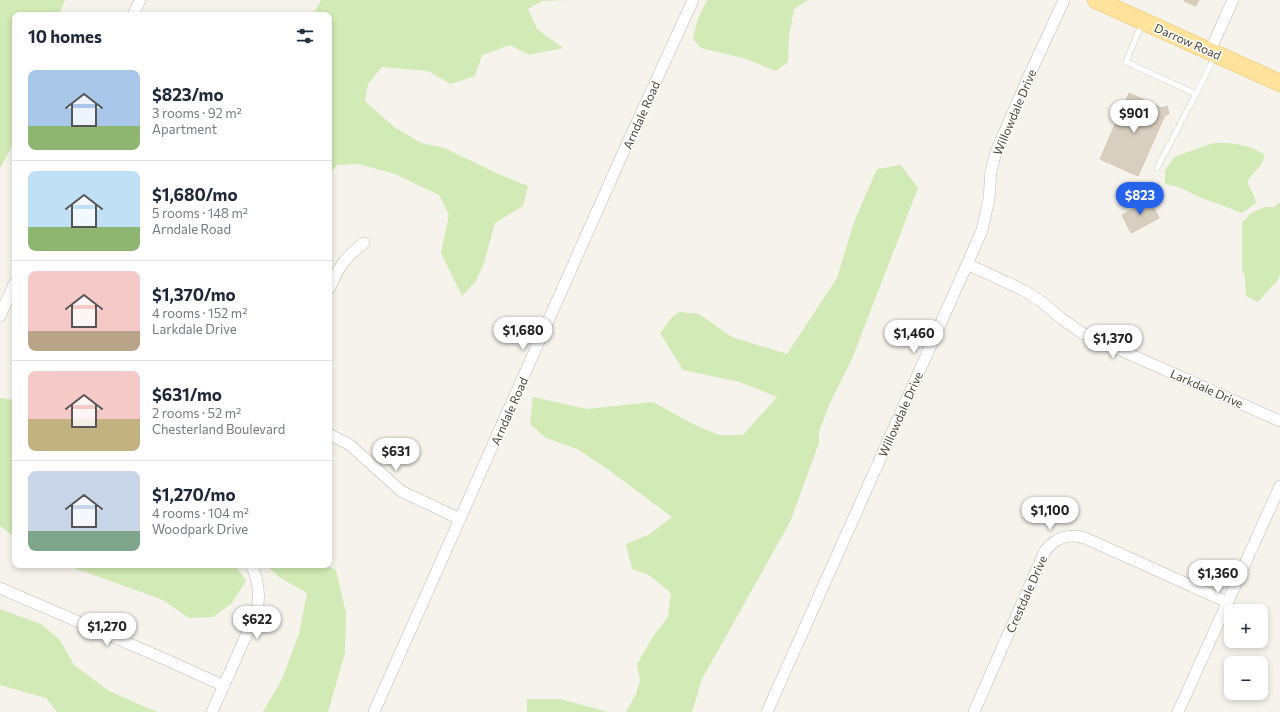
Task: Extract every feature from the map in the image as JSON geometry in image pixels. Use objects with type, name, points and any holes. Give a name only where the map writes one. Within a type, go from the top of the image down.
[{"type":"main road","name":"Darrow Road","points":[[1096,0],[1280,83]]},
{"type":"street","points":[[134,12],[140,0]]},
{"type":"street","name":"Arndale Road","points":[[374,712],[621,157],[693,0]]},
{"type":"street","name":"Willowdale Drive","points":[[767,712],[982,230],[989,199],[991,171],[996,152],[1064,0]]},
{"type":"street","points":[[1213,52],[1232,0]]},
{"type":"street","points":[[332,283],[344,260],[364,243]]},
{"type":"street","name":"Larkdale Drive","points":[[967,264],[1023,290],[1042,302],[1062,319],[1082,332],[1280,421]]},
{"type":"street","points":[[0,316],[12,289]]},
{"type":"street","points":[[332,436],[350,445],[401,491],[460,519]]},
{"type":"street","points":[[1178,712],[1280,486]]},
{"type":"street","name":"Crestdale Drive","points":[[974,712],[1045,551],[1058,539],[1071,536],[1085,538],[1227,602]]},
{"type":"street","points":[[212,712],[257,611],[259,595],[256,578],[252,568]]},
{"type":"street","points":[[0,588],[224,686]]},
{"type":"lane","points":[[1143,21],[1126,62],[1196,94]]},
{"type":"lane","points":[[1157,168],[1196,94],[1213,52]]},
{"type":"green space","points":[[0,0],[65,0],[60,12],[12,12],[12,145],[0,168]]},
{"type":"green space","points":[[321,0],[566,0],[542,1],[528,9],[537,29],[563,48],[529,55],[510,45],[482,55],[475,76],[451,84],[428,71],[382,67],[368,84],[365,101],[394,127],[421,143],[444,148],[528,186],[523,206],[495,223],[484,263],[476,281],[462,296],[441,253],[449,215],[439,195],[395,174],[358,164],[337,165],[332,171],[332,12],[315,12]]},
{"type":"green space","points":[[707,0],[808,0],[794,9],[789,35],[788,62],[776,71],[743,58],[701,48],[693,39],[697,21]]},
{"type":"green space","points":[[1214,143],[1241,145],[1265,155],[1261,165],[1247,182],[1256,203],[1242,213],[1197,196],[1179,187],[1165,184],[1165,171],[1174,157]]},
{"type":"green space","points":[[901,165],[918,188],[852,359],[829,405],[819,432],[819,443],[790,522],[702,679],[692,712],[626,712],[636,694],[640,681],[637,664],[654,635],[668,617],[671,593],[649,575],[632,569],[626,544],[650,534],[672,517],[606,468],[577,449],[546,438],[530,424],[533,397],[587,409],[653,402],[695,425],[719,435],[743,435],[777,397],[740,382],[683,370],[660,333],[673,316],[679,312],[699,314],[732,337],[787,354],[837,278],[854,222],[877,169]]},
{"type":"green space","points":[[1280,202],[1280,274],[1278,280],[1258,302],[1246,296],[1245,278],[1242,268],[1242,223],[1251,213],[1265,207],[1274,207]]},
{"type":"green space","points":[[0,398],[12,400],[12,535],[0,526]]},
{"type":"green space","points":[[74,568],[237,568],[246,581],[232,603],[213,617],[189,618],[163,600]]},
{"type":"green space","points":[[269,568],[332,568],[336,570],[346,613],[345,653],[328,712],[263,712],[282,679],[299,634],[307,593],[279,577]]},
{"type":"green space","points":[[0,609],[41,624],[60,640],[74,665],[109,691],[157,712],[57,712],[46,698],[0,685]]},
{"type":"green space","points":[[527,699],[560,699],[608,712],[527,712]]},
{"type":"building","points":[[1199,0],[1196,6],[1184,1]]},
{"type":"building","points":[[1129,93],[1162,108],[1167,106],[1169,114],[1165,115],[1138,176],[1100,159]]},
{"type":"building","points":[[1150,200],[1159,218],[1131,233],[1122,215]]}]
